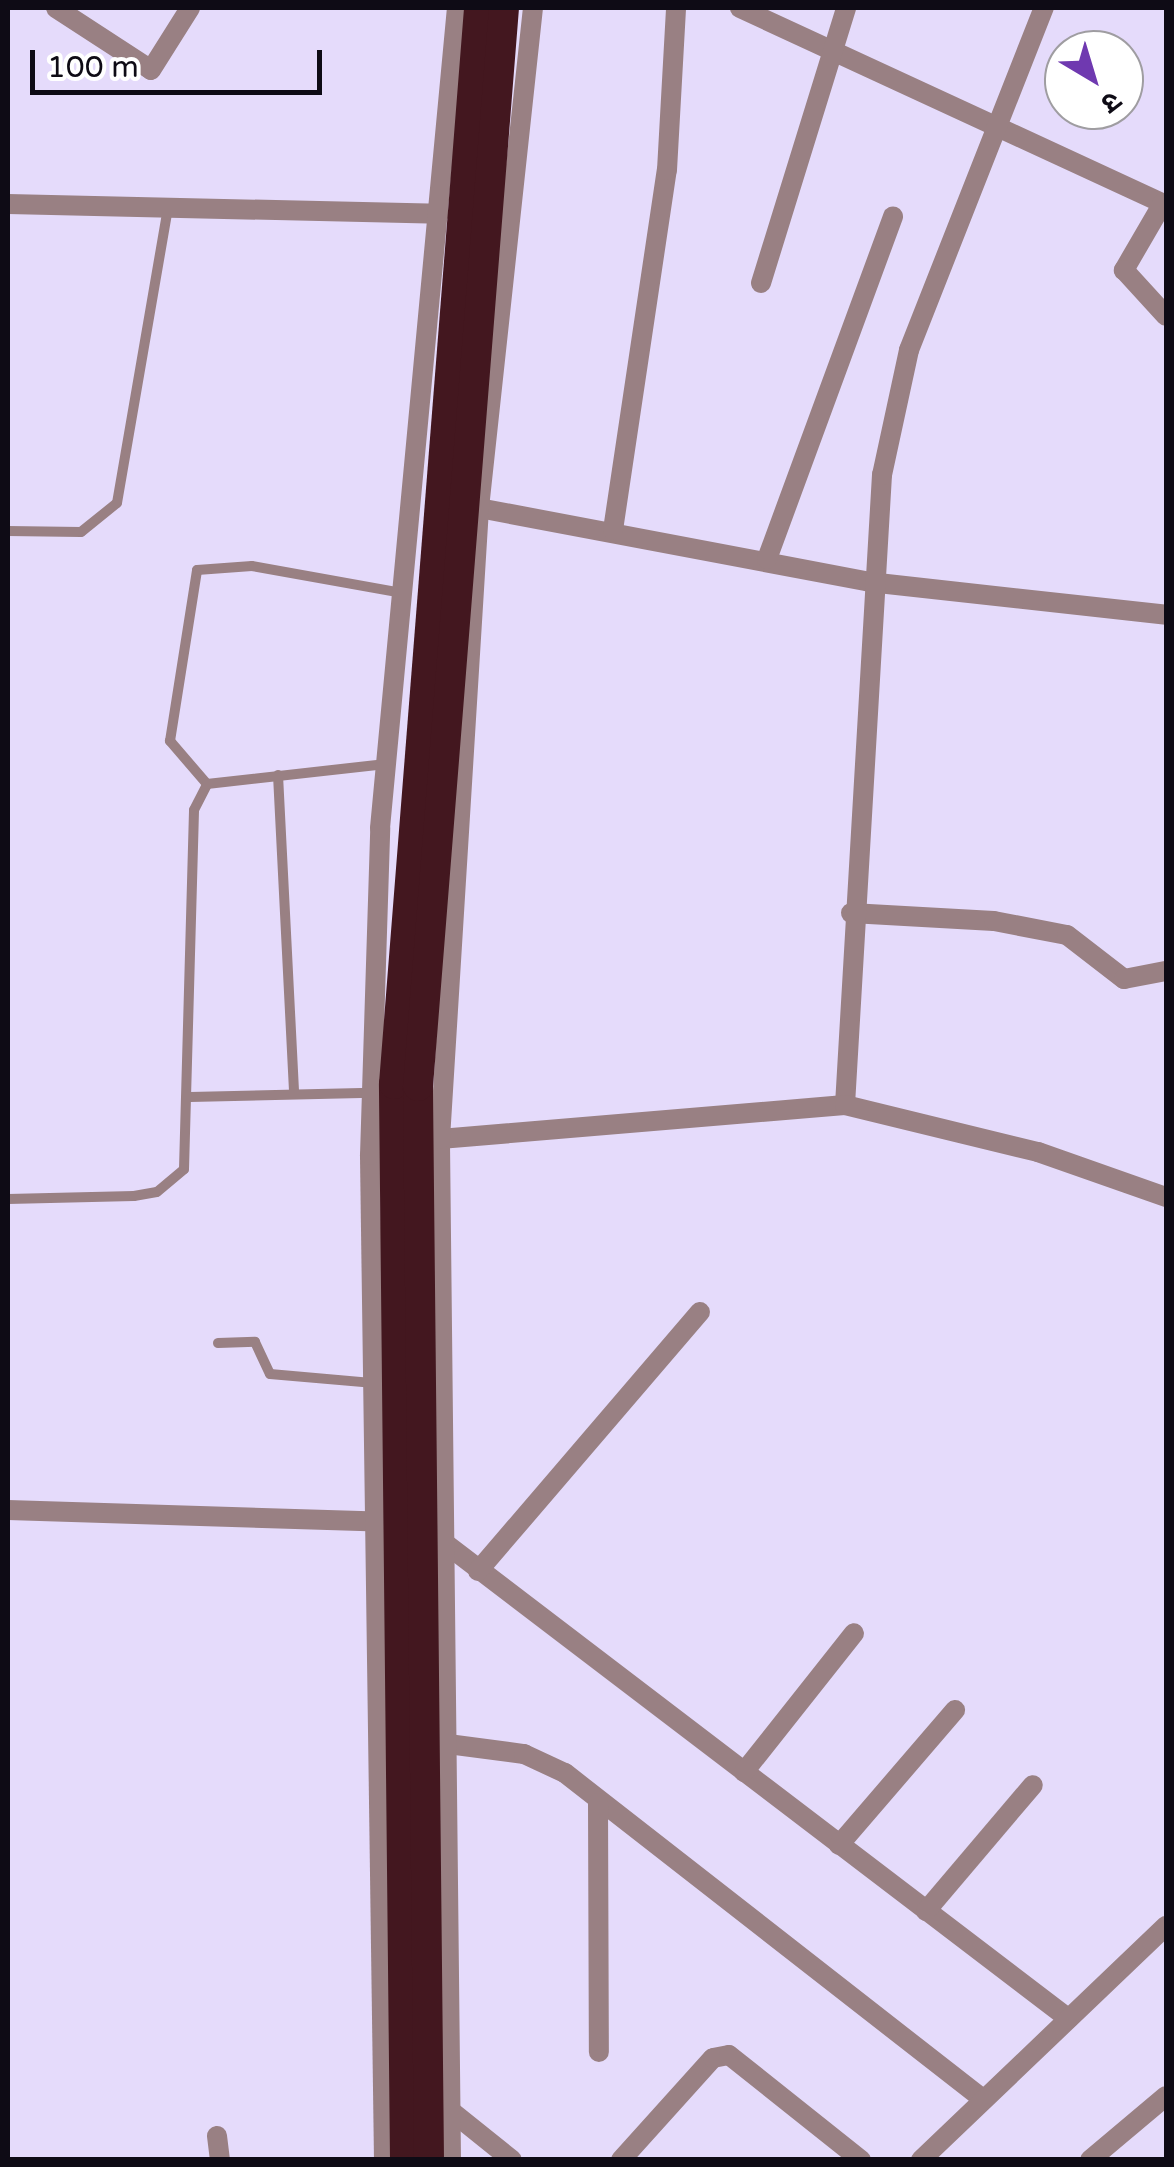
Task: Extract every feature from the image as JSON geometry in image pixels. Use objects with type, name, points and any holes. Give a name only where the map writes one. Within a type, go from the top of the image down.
[{"type":"highway","points":[[405,2160],[395,1522],[394,1084],[405,879],[479,8]]},
{"type":"highway","points":[[430,2160],[395,1522],[430,856],[504,8]]},
{"type":"street","points":[[56,8],[151,70],[190,8]]},
{"type":"street","points":[[384,2160],[395,1522],[372,1383],[372,1093],[386,764],[457,8]]},
{"type":"street","points":[[451,2160],[440,1139],[479,508],[534,8]]},
{"type":"street","points":[[613,530],[667,170],[676,8]]},
{"type":"street","points":[[740,8],[1165,204],[1124,270],[1166,316]]},
{"type":"street","points":[[761,284],[846,8]]},
{"type":"street","points":[[844,1105],[869,582],[910,350],[1044,8]]},
{"type":"street","points":[[8,204],[439,214]]},
{"type":"street","points":[[767,559],[893,216]]},
{"type":"street","points":[[479,508],[767,559],[869,582],[1166,615]]},
{"type":"street","points":[[851,913],[1012,924],[1067,935],[1124,979],[1166,971]]},
{"type":"street","points":[[440,1139],[844,1105],[1038,1152],[1166,1196]]},
{"type":"street","points":[[478,1570],[700,1312]]},
{"type":"street","points":[[8,1510],[395,1522],[446,1544],[1069,2019]]},
{"type":"street","points":[[744,1772],[854,1634]]},
{"type":"street","points":[[839,1845],[955,1710]]},
{"type":"street","points":[[448,1744],[546,1762],[984,2100]]},
{"type":"street","points":[[926,1911],[1033,1784]]},
{"type":"street","points":[[598,1803],[599,2052]]},
{"type":"street","points":[[921,2160],[1166,1926]]},
{"type":"street","points":[[622,2160],[713,2058],[728,2055],[861,2160]]},
{"type":"street","points":[[1090,2160],[1166,2096]]},
{"type":"street","points":[[451,2111],[512,2160]]},
{"type":"street","points":[[218,2136],[220,2160]]},
{"type":"lane","points":[[8,531],[81,532],[117,502],[168,208]]},
{"type":"lane","points":[[206,784],[170,741],[197,570],[252,566],[403,594]]},
{"type":"lane","points":[[206,784],[386,764]]},
{"type":"lane","points":[[278,774],[294,1094]]},
{"type":"lane","points":[[8,1199],[157,1192],[190,1154],[194,810],[206,784]]},
{"type":"lane","points":[[190,1096],[372,1093]]},
{"type":"lane","points":[[218,1342],[255,1342],[270,1374],[372,1383]]}]
